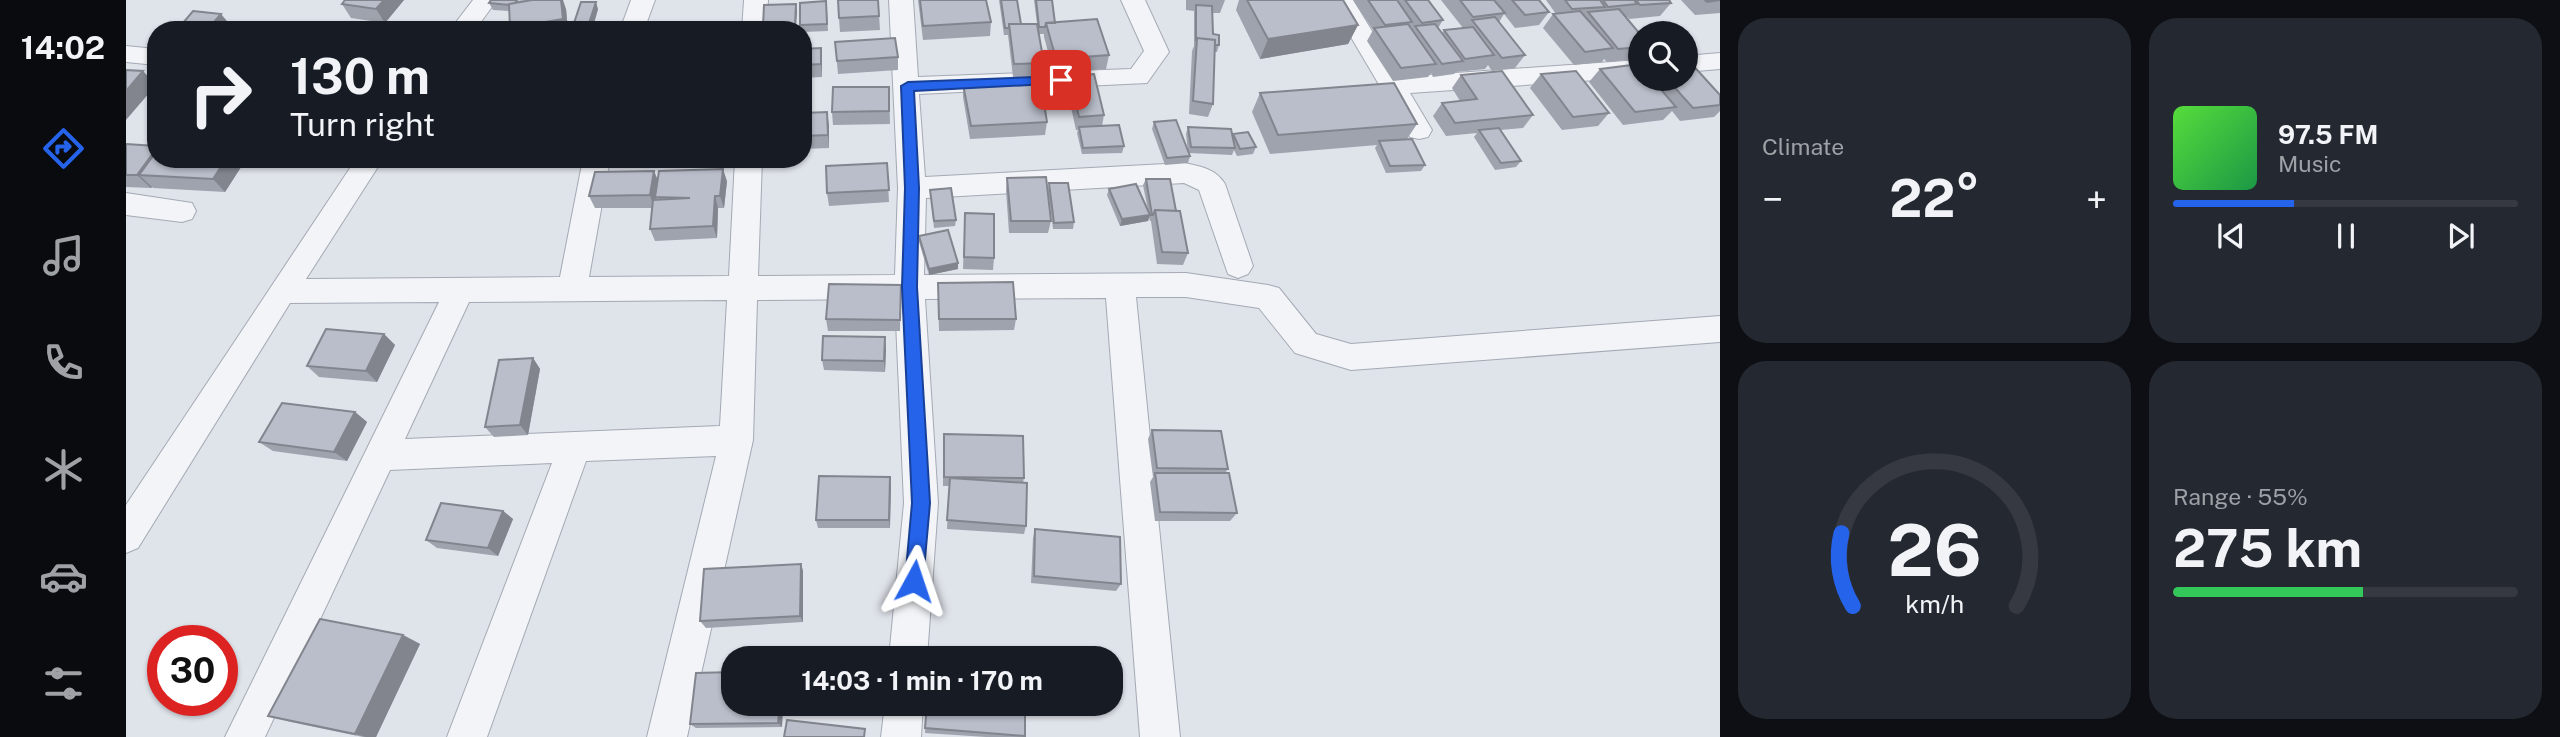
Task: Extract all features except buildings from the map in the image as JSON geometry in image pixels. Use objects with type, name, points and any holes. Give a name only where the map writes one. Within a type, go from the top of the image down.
[{"type":"street","points":[[469,21],[485,0]]},
{"type":"street","points":[[635,21],[643,0]]},
{"type":"street","points":[[755,21],[756,0]]},
{"type":"street","points":[[901,0],[908,86],[912,188],[909,287],[921,503],[909,646]]},
{"type":"street","points":[[908,86],[1138,77],[1157,51],[1133,0]]},
{"type":"street","points":[[1341,0],[1419,130]]},
{"type":"street","points":[[126,54],[147,56]]},
{"type":"street","points":[[1698,63],[1720,61]]},
{"type":"street","points":[[1391,86],[1628,69]]},
{"type":"street","points":[[126,536],[364,168]]},
{"type":"street","points":[[572,289],[595,168]]},
{"type":"street","points":[[667,737],[736,440],[749,168]]},
{"type":"street","points":[[912,188],[1184,173],[1198,176],[1211,184],[1238,266]]},
{"type":"street","points":[[126,204],[182,211]]},
{"type":"street","points":[[1119,285],[1160,737]]},
{"type":"street","points":[[282,291],[1186,285],[1268,297],[1306,344],[1351,357],[1720,329]]},
{"type":"street","points":[[245,737],[460,289]]},
{"type":"street","points":[[380,456],[736,440]]},
{"type":"street","points":[[467,737],[575,448]]},
{"type":"street","points":[[901,737],[903,716]]},
{"type":"route","points":[[914,581],[921,503],[909,287],[912,188],[908,86],[1061,80]]}]
